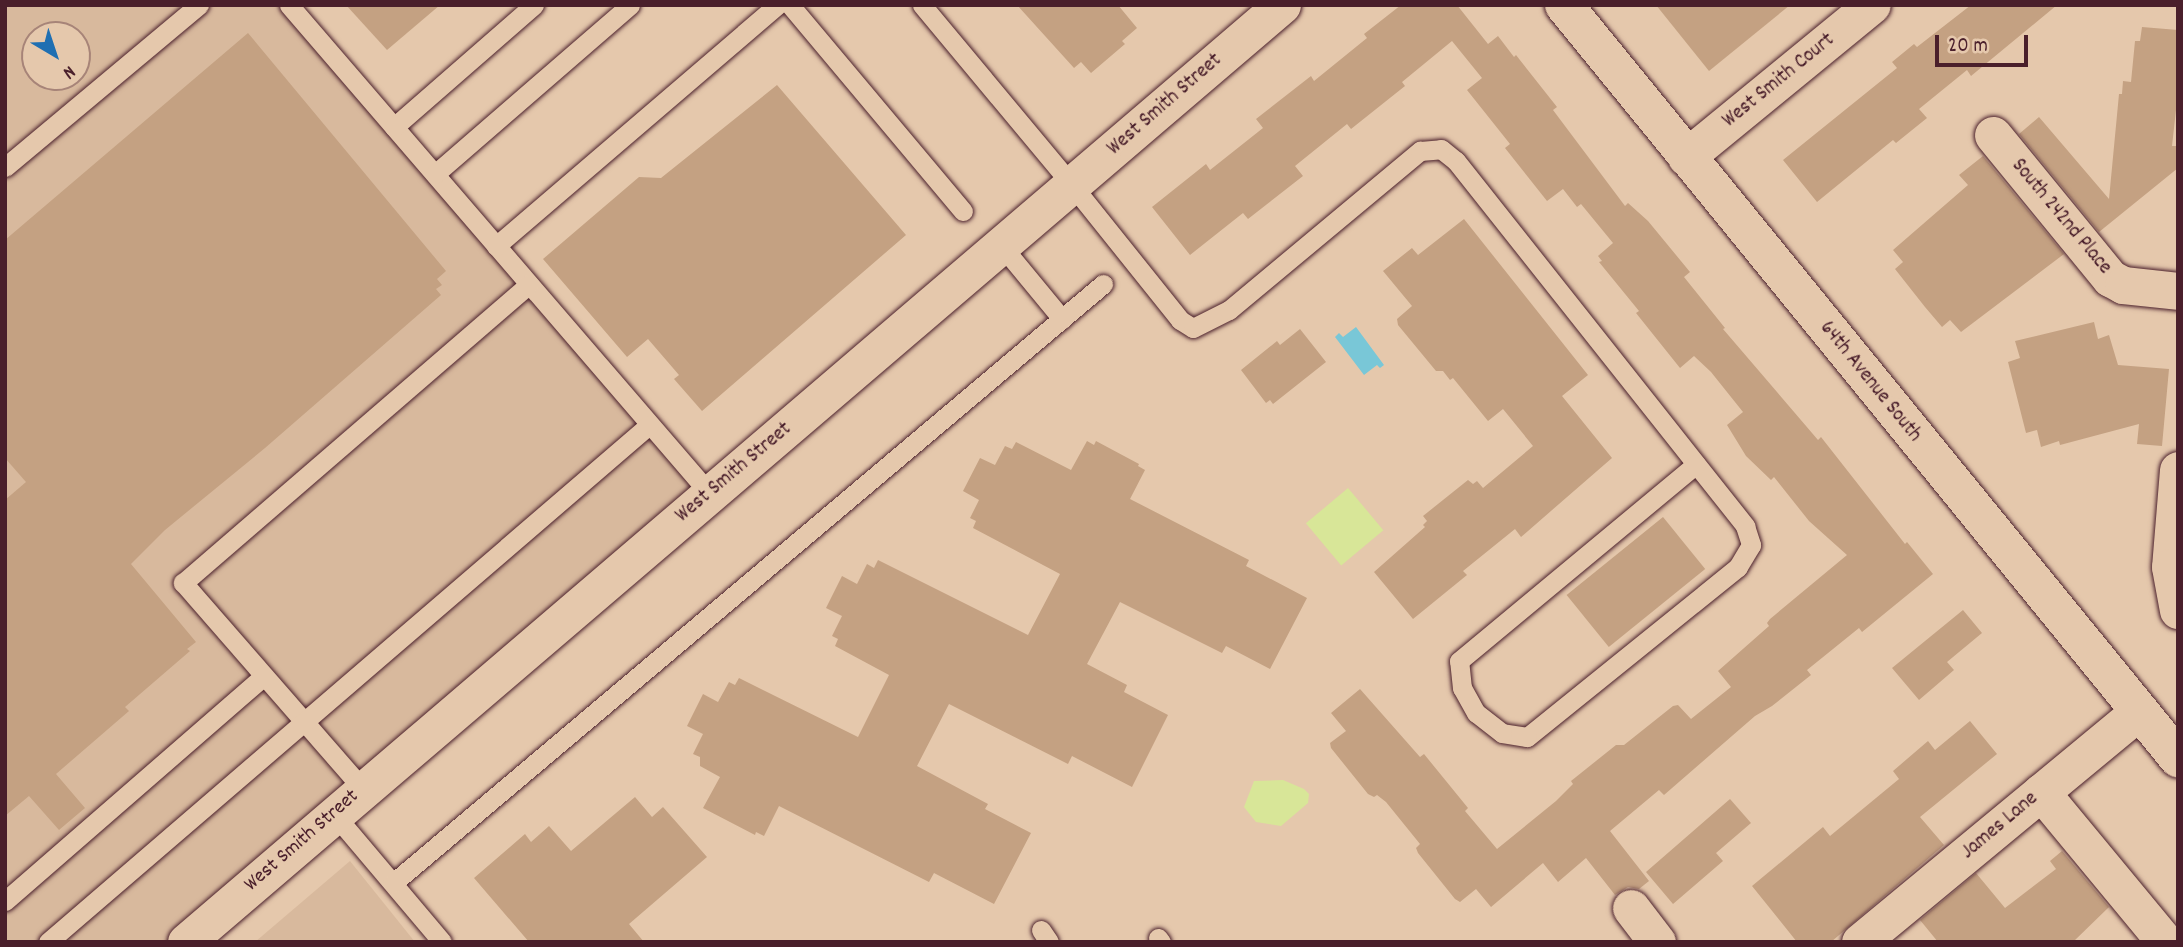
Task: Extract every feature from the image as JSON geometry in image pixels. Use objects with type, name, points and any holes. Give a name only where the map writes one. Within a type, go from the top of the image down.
[{"type":"street","name":"West Smith Street","points":[[205,936],[334,814],[1282,5]]},
{"type":"street","name":"64th Avenue South","points":[[1564,5],[2178,758]]},
{"type":"street","name":"West Smith Court","points":[[1686,157],[1872,5]]},
{"type":"street","name":"South 242nd Place","points":[[1993,135],[2110,278],[2123,285],[2178,291]]},
{"type":"street","points":[[2178,470],[2170,567],[2178,610]]},
{"type":"street","name":"James Lane","points":[[1860,942],[2139,711]]},
{"type":"street","points":[[2041,792],[2165,942]]},
{"type":"street","points":[[1630,908],[1657,942]]},
{"type":"lane","points":[[5,167],[199,5]]},
{"type":"lane","points":[[289,5],[710,494]]},
{"type":"lane","points":[[394,127],[534,5]]},
{"type":"lane","points":[[435,174],[629,5]]},
{"type":"lane","points":[[496,246],[777,5]]},
{"type":"lane","points":[[790,5],[963,211]]},
{"type":"lane","points":[[922,5],[1180,320],[1193,328],[1229,310],[1420,151],[1441,149],[1456,161],[1696,464],[1745,526],[1751,545],[1738,567],[1527,737],[1502,733],[1476,713],[1462,688],[1459,661],[1696,464]]},
{"type":"lane","points":[[1001,245],[1062,319]]},
{"type":"lane","points":[[363,789],[183,583],[528,284]]},
{"type":"lane","points":[[393,883],[1103,284]]},
{"type":"lane","points":[[48,942],[649,425]]},
{"type":"lane","points":[[5,901],[264,676]]},
{"type":"lane","points":[[334,814],[442,942]]},
{"type":"shaded area","points":[[5,5],[289,5],[710,494],[186,942],[5,942]]},
{"type":"shaded area","points":[[350,861],[415,942],[255,942]]},
{"type":"green space","points":[[1348,488],[1383,530],[1341,565],[1306,523]]},
{"type":"green space","points":[[1283,780],[1304,789],[1309,794],[1308,803],[1281,826],[1256,822],[1244,807],[1254,781]]},
{"type":"water","points":[[1356,327],[1384,365],[1380,368],[1377,365],[1364,375],[1335,337],[1339,333],[1343,337]]},
{"type":"building","points":[[346,5],[440,5],[387,50]]},
{"type":"building","points":[[1017,5],[1118,5],[1137,28],[1122,41],[1125,44],[1091,73],[1081,62],[1074,68]]},
{"type":"building","points":[[1401,5],[1457,5],[1488,44],[1498,36],[1514,57],[1516,55],[1557,107],[1553,110],[1625,206],[1628,203],[1648,221],[1690,272],[1684,277],[1725,328],[1723,329],[1818,440],[1821,437],[1905,544],[1907,542],[1933,574],[1862,632],[1859,628],[1807,670],[1811,675],[1755,716],[1664,795],[1659,790],[1610,831],[1649,881],[1639,889],[1628,887],[1615,895],[1586,858],[1558,882],[1543,863],[1491,907],[1476,889],[1460,902],[1418,853],[1416,848],[1420,844],[1386,802],[1377,795],[1374,797],[1368,794],[1331,748],[1330,743],[1346,731],[1331,713],[1360,689],[1420,757],[1424,754],[1468,808],[1465,811],[1497,849],[1556,801],[1573,784],[1571,781],[1616,745],[1624,745],[1673,706],[1678,705],[1691,719],[1731,687],[1718,671],[1769,626],[1767,623],[1770,619],[1847,555],[1809,521],[1774,477],[1771,480],[1746,456],[1727,425],[1743,412],[1711,372],[1694,356],[1680,368],[1636,313],[1639,311],[1599,262],[1602,261],[1598,256],[1613,243],[1581,204],[1577,207],[1563,189],[1547,201],[1505,148],[1510,144],[1467,90],[1482,78],[1452,41],[1402,82],[1405,86],[1351,129],[1347,124],[1295,166],[1303,176],[1248,219],[1243,213],[1190,255],[1152,207],[1206,164],[1210,170],[1263,128],[1256,119],[1311,76],[1314,81],[1367,38],[1364,34]]},
{"type":"building","points":[[1656,5],[1790,5],[1709,71]]},
{"type":"building","points":[[1971,5],[2057,5],[1971,76],[1967,70],[1919,109],[1927,118],[1896,143],[1893,140],[1817,202],[1783,160],[1897,68],[1892,62],[1914,44],[1917,47]]},
{"type":"building","points":[[2142,27],[2178,30],[2178,92],[2172,146],[2178,146],[2178,168],[2099,232],[2019,134],[2039,117],[2109,199],[2119,94],[2122,94],[2123,81],[2131,82],[2135,41],[2140,41]]},
{"type":"building","points":[[248,33],[446,271],[437,279],[442,285],[436,289],[441,295],[265,448],[165,530],[131,564],[196,642],[187,649],[190,651],[125,707],[129,711],[56,774],[85,808],[59,830],[29,796],[5,816],[5,500],[26,482],[5,458],[5,240]]},
{"type":"building","points":[[777,85],[906,235],[702,411],[674,379],[679,375],[648,339],[627,357],[543,259],[639,177],[661,178]]},
{"type":"building","points":[[1983,156],[2064,254],[1961,332],[1950,320],[1942,327],[1925,307],[1895,269],[1903,262],[1893,250],[1968,185],[1959,175]]},
{"type":"building","points":[[1464,219],[1588,375],[1562,396],[1612,458],[1521,537],[1515,529],[1463,571],[1467,575],[1413,619],[1374,572],[1425,527],[1423,525],[1427,521],[1423,516],[1468,480],[1473,484],[1477,481],[1483,488],[1533,446],[1503,409],[1488,421],[1453,378],[1450,380],[1443,371],[1436,371],[1398,325],[1397,319],[1412,306],[1383,271],[1412,248],[1418,255]]},
{"type":"building","points":[[2094,322],[2098,339],[2109,335],[2118,365],[2169,369],[2162,446],[2137,444],[2139,424],[2060,445],[2059,441],[2041,447],[2037,430],[2026,433],[2008,362],[2020,358],[2015,341]]},
{"type":"building","points":[[1300,329],[1326,362],[1273,404],[1270,400],[1266,403],[1241,370],[1277,341],[1280,345]]},
{"type":"building","points":[[1087,441],[1094,445],[1096,441],[1139,464],[1138,466],[1145,470],[1130,499],[1249,560],[1246,566],[1307,598],[1270,669],[1226,646],[1222,653],[1120,602],[1087,664],[1127,685],[1124,692],[1168,715],[1132,787],[1072,756],[1068,764],[949,704],[917,766],[988,804],[985,809],[1031,833],[994,904],[934,873],[929,882],[779,806],[764,836],[756,832],[755,835],[703,808],[720,777],[700,766],[700,757],[693,754],[703,734],[687,726],[703,694],[718,702],[729,682],[735,685],[739,678],[858,737],[889,675],[835,646],[838,639],[832,636],[842,616],[826,608],[842,576],[857,584],[867,564],[874,568],[878,560],[1028,635],[1060,574],[973,528],[976,521],[970,518],[979,500],[963,491],[980,458],[995,465],[1005,446],[1012,449],[1016,442],[1071,470]]},
{"type":"building","points":[[1663,517],[1705,569],[1609,647],[1567,595]]},
{"type":"building","points":[[1963,610],[1982,633],[1947,662],[1954,670],[1919,700],[1892,668]]},
{"type":"building","points":[[1970,721],[1997,754],[1920,817],[1944,845],[1831,942],[1797,942],[1752,886],[1823,827],[1830,836],[1899,779],[1893,771],[1928,741],[1935,750]]},
{"type":"building","points":[[635,797],[652,817],[663,807],[707,857],[629,924],[644,942],[529,942],[474,878],[525,834],[531,842],[549,826],[571,851]]},
{"type":"building","points":[[1730,799],[1751,823],[1716,853],[1723,861],[1673,904],[1646,872]]},
{"type":"building","points":[[2062,851],[2109,907],[2073,942],[1938,942],[1920,920],[1976,873],[2005,908],[2056,869],[2050,861]]}]
